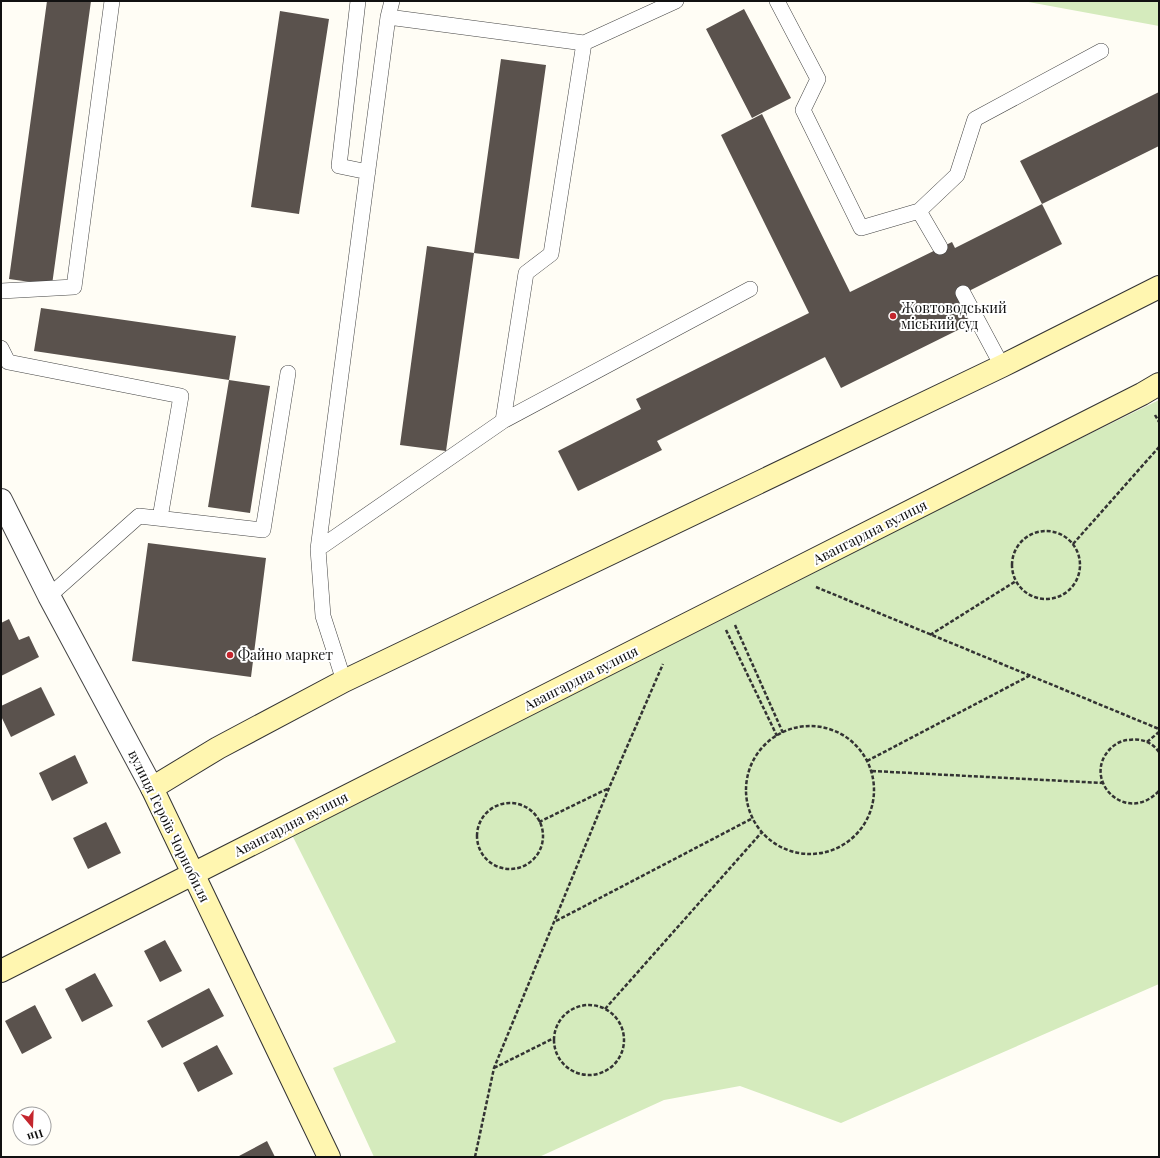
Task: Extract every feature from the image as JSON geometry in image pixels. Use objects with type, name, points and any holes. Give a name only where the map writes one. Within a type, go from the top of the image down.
[{"type":"street","points":[[152,788],[218,748],[344,681],[1002,366],[1159,287]]},
{"type":"street","name":"Авангардна вулиця","points":[[1,971],[1142,394],[1159,384]]},
{"type":"street","name":"вулиця Героїв Чорнобиля","points":[[1,500],[49,596],[152,788],[329,1157]]},
{"type":"lane","points":[[1,291],[74,287],[112,1]]},
{"type":"lane","points":[[358,1],[339,166],[368,172]]},
{"type":"lane","points":[[344,681],[323,616],[318,549],[388,17],[392,1]]},
{"type":"lane","points":[[388,17],[584,43],[676,1]]},
{"type":"lane","points":[[777,1],[818,79],[803,110],[861,228],[919,211],[957,175],[975,119],[1101,51]]},
{"type":"lane","points":[[503,421],[526,273],[551,254],[584,43]]},
{"type":"lane","points":[[919,211],[940,247]]},
{"type":"lane","points":[[318,549],[503,421],[750,289]]},
{"type":"lane","points":[[963,293],[1002,366]]},
{"type":"lane","points":[[1,348],[8,362],[181,396],[160,518]]},
{"type":"lane","points":[[49,596],[139,516],[263,530],[288,373]]},
{"type":"path","points":[[1073,544],[1159,447]]},
{"type":"path","points":[[1044,531],[1060,534],[1073,544],[1079,554],[1081,564],[1079,576],[1074,586],[1066,593],[1056,598],[1044,600],[1032,597],[1023,590],[1016,581],[1012,570],[1013,558],[1017,548],[1024,540],[1033,534],[1044,531]]},
{"type":"path","points":[[786,574],[1159,731],[1147,742]]},
{"type":"path","points":[[930,635],[1016,581]]},
{"type":"path","points":[[721,607],[783,732]]},
{"type":"path","points":[[721,607],[777,736]]},
{"type":"path","points":[[475,1157],[494,1068],[556,921],[609,788],[678,629]]},
{"type":"path","points":[[867,761],[1029,676]]},
{"type":"path","points":[[809,726],[830,729],[848,738],[863,753],[872,771],[875,791],[871,811],[861,830],[846,843],[826,852],[804,854],[783,848],[765,836],[753,818],[746,798],[748,776],[756,756],[771,740],[783,732],[809,726]]},
{"type":"path","points":[[1159,752],[1147,742],[1136,739],[1125,740],[1115,744],[1107,753],[1102,762],[1101,773],[1103,783],[1108,792],[1115,799],[1124,803],[1135,804],[1144,802],[1153,797],[1159,791]]},
{"type":"path","points":[[872,771],[1103,783]]},
{"type":"path","points":[[539,822],[609,788]]},
{"type":"path","points":[[510,803],[520,805],[530,810],[539,822],[542,827],[543,838],[540,848],[534,858],[526,865],[515,868],[504,868],[494,864],[486,858],[480,849],[477,838],[480,822],[490,810],[499,804],[510,803]]},
{"type":"path","points":[[556,921],[753,818]]},
{"type":"path","points":[[605,1009],[762,832]]},
{"type":"path","points":[[582,1006],[594,1006],[605,1009],[614,1016],[621,1025],[624,1037],[624,1048],[619,1059],[611,1068],[589,1076],[578,1074],[568,1068],[560,1060],[555,1049],[554,1038],[556,1027],[563,1017],[571,1010],[582,1006]]},
{"type":"path","points":[[494,1068],[554,1038]]},
{"type":"green space","points":[[1023,1],[1159,1],[1159,26]]},
{"type":"green space","points":[[1159,400],[1159,984],[841,1123],[740,1086],[664,1100],[539,1157],[374,1157],[333,1068],[396,1042],[288,827]]},
{"type":"building","points":[[47,1],[91,1],[52,285],[9,279]]},
{"type":"building","points":[[744,9],[791,98],[752,118],[706,29]]},
{"type":"building","points":[[280,11],[329,19],[299,214],[251,207]]},
{"type":"building","points":[[501,59],[546,65],[519,259],[474,253]]},
{"type":"building","points":[[1159,92],[1159,146],[1042,204],[1020,161]]},
{"type":"building","points":[[762,114],[850,292],[952,242],[955,248],[1042,204],[1062,244],[957,297],[970,324],[841,388],[825,357],[657,441],[662,450],[578,491],[558,451],[641,409],[636,399],[809,313],[721,135]]},
{"type":"building","points":[[427,246],[474,253],[446,451],[400,445]]},
{"type":"building","points":[[41,308],[236,336],[229,380],[34,351]]},
{"type":"building","points":[[229,380],[270,386],[250,513],[208,507]]},
{"type":"building","points":[[148,543],[266,558],[251,677],[132,661]]},
{"type":"building","points":[[9,619],[19,640],[29,636],[39,657],[1,676],[1,623]]},
{"type":"building","points":[[41,687],[55,715],[11,737],[1,716],[1,706]]},
{"type":"building","points":[[75,755],[88,783],[52,801],[39,773]]},
{"type":"building","points":[[106,822],[121,853],[88,869],[73,838]]},
{"type":"building","points":[[165,940],[182,971],[160,982],[144,951]]},
{"type":"building","points":[[95,973],[113,1006],[82,1022],[65,989]]},
{"type":"building","points":[[209,988],[224,1016],[162,1048],[147,1021]]},
{"type":"building","points":[[35,1005],[52,1038],[22,1054],[5,1021]]},
{"type":"building","points":[[217,1045],[233,1074],[198,1092],[183,1063]]},
{"type":"building","points":[[267,1141],[275,1157],[239,1156]]},
{"type":"place","name":"Жовтоводський міський суд","points":[[893,316]]},
{"type":"place","name":"Файно маркет","points":[[230,655]]}]
